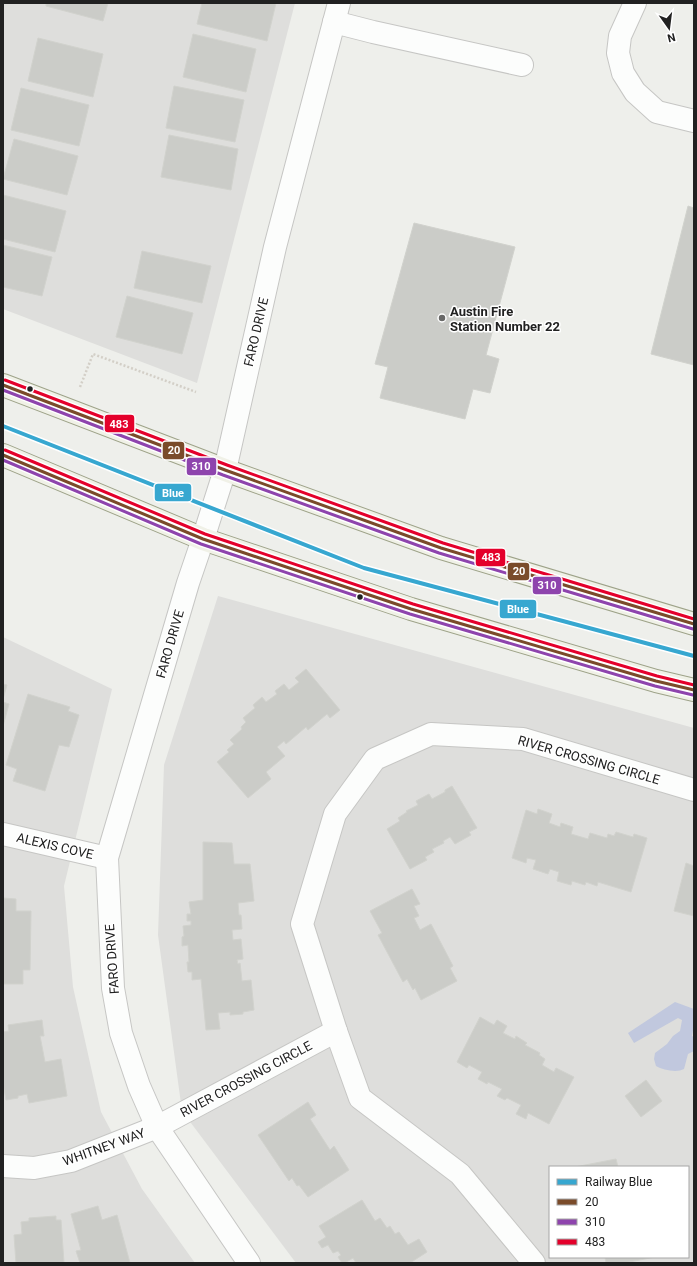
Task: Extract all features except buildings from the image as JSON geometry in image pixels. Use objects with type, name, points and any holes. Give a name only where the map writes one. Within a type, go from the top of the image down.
[{"type":"main road","points":[[3,385],[225,470],[441,548],[694,624]]},
{"type":"main road","points":[[3,455],[204,539],[412,609],[656,681],[694,690]]},
{"type":"street","points":[[635,3],[620,36],[618,53],[623,73],[635,92],[658,112],[694,121]]},
{"type":"street","points":[[336,12],[373,32],[522,65]]},
{"type":"street","name":"FARO DRIVE","points":[[249,1263],[157,1127],[139,1086],[121,1033],[113,988],[106,858],[188,583],[204,539],[225,470],[273,254],[336,12]]},
{"type":"street","name":"RIVER CROSSING CIRCLE","points":[[534,1263],[460,1174],[360,1098],[336,1032],[302,924],[335,814],[375,759],[431,734],[523,739],[694,790]]},
{"type":"street","name":"ALEXIS COVE","points":[[3,834],[106,858]]},
{"type":"street","name":"RIVER CROSSING CIRCLE","points":[[157,1127],[336,1032]]},
{"type":"street","name":"WHITNEY WAY","points":[[3,1166],[34,1168],[71,1161],[157,1127]]},
{"type":"path","points":[[79,389],[93,354],[196,392]]},
{"type":"shaded area","points":[[3,3],[295,3],[197,383],[3,309]]},
{"type":"shaded area","points":[[218,596],[694,728],[694,1263],[296,1263],[182,1111],[158,935],[164,765]]},
{"type":"shaded area","points":[[3,637],[112,689],[64,886],[73,987],[101,1112],[142,1189],[195,1263],[3,1263]]},
{"type":"water","points":[[675,1002],[694,1009],[692,1036],[694,1037],[694,1051],[688,1054],[684,1069],[674,1071],[662,1069],[656,1066],[654,1059],[655,1053],[680,1031],[682,1020],[678,1018],[634,1043],[628,1033]]},
{"type":"rail line","name":"Blue","points":[[3,426],[364,568],[694,656]]},
{"type":"transit line","name":"483","points":[[5,380],[227,465],[443,543],[694,619]]},
{"type":"transit line","name":"20","points":[[3,385],[225,470],[441,548],[694,624]]},
{"type":"transit line","name":"310","points":[[3,390],[223,475],[439,553],[693,629]]},
{"type":"transit line","name":"483","points":[[5,450],[205,534],[413,604],[657,676],[694,685]]},
{"type":"transit line","name":"20","points":[[3,455],[203,539],[411,609],[656,681],[694,690]]},
{"type":"transit line","name":"310","points":[[3,460],[201,544],[410,614],[655,686],[693,695]]},
{"type":"place","name":"Austin Fire Station Number 22","points":[[442,318]]}]
